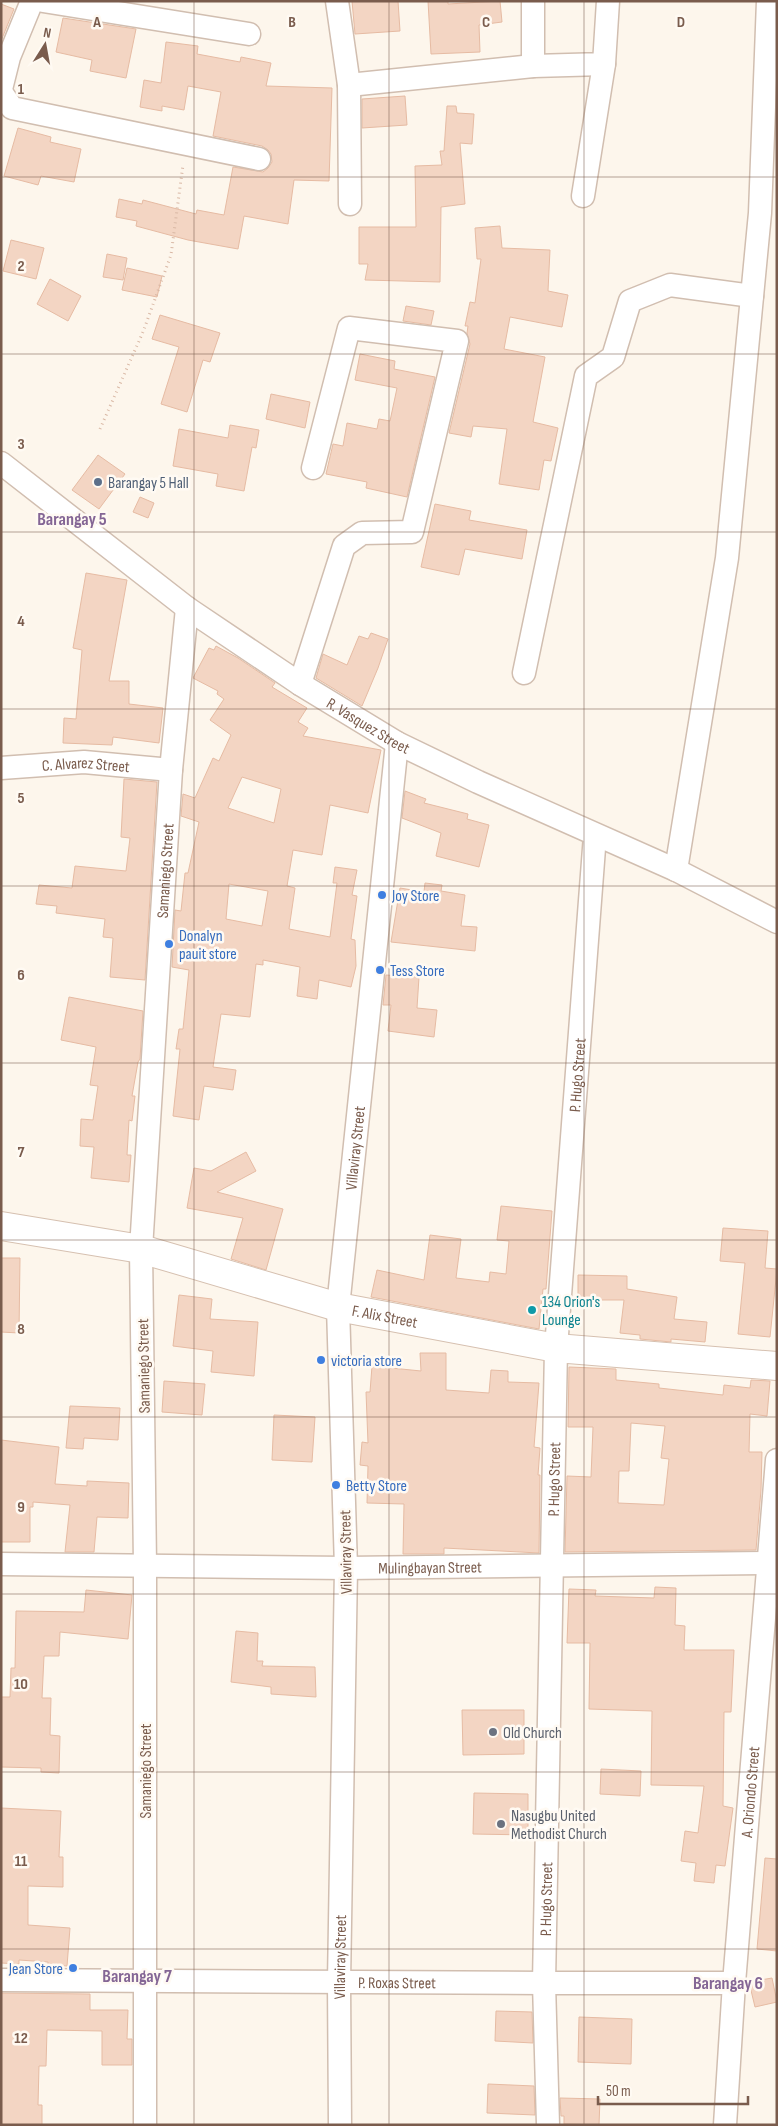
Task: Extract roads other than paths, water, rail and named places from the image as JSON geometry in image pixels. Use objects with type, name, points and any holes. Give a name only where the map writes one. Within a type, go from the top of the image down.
[{"type":"main road","name":"F. Alix Street","points":[[1,1226],[141,1249],[338,1307],[556,1348],[777,1366]]},
{"type":"street","points":[[32,1],[5,56],[1,90],[12,108],[260,159]]},
{"type":"street","points":[[43,1],[249,34]]},
{"type":"street","points":[[337,1],[348,85],[350,204]]},
{"type":"street","points":[[533,1],[533,66]]},
{"type":"street","points":[[584,196],[604,64],[608,1]]},
{"type":"street","points":[[676,870],[726,558],[760,213],[768,1]]},
{"type":"street","points":[[348,85],[533,66],[604,64]]},
{"type":"street","points":[[524,673],[586,376],[613,357],[630,301],[670,286],[752,296]]},
{"type":"street","points":[[300,684],[344,546],[362,533],[412,532],[457,341],[349,328],[313,468]]},
{"type":"street","name":"R. Vasquez Street","points":[[1,463],[187,608],[300,684],[397,743],[595,835],[676,870],[777,922]]},
{"type":"street","name":"Samaniego Street","points":[[145,2125],[146,1566],[141,1249],[171,770],[187,608]]},
{"type":"street","name":"Villaviray Street","points":[[340,2125],[339,1982],[346,1568],[338,1307],[397,743]]},
{"type":"street","name":"C. Alvarez Street","points":[[1,768],[84,762],[171,770]]},
{"type":"street","name":"P. Hugo Street","points":[[548,2125],[544,1983],[556,1348],[595,835]]},
{"type":"street","name":"A. Oriondo Street","points":[[725,2125],[734,1983],[777,1460]]},
{"type":"street","name":"Mulingbayan Street","points":[[1,1564],[346,1568],[768,1563]]},
{"type":"street","name":"P. Roxas Street","points":[[1,1980],[734,1983]]},
{"type":"place","name":"Barangay 5 Hall","points":[[98,482]]},
{"type":"place","name":"Joy Store","points":[[382,895]]},
{"type":"place","name":"Donalyn pauit store","points":[[169,944]]},
{"type":"place","name":"Tess Store","points":[[380,970]]},
{"type":"place","name":"134 Orion's Lounge","points":[[532,1310]]},
{"type":"place","name":"victoria store","points":[[321,1360]]},
{"type":"place","name":"Betty Store","points":[[336,1485]]},
{"type":"place","name":"Old Church","points":[[493,1732]]},
{"type":"place","name":"Nasugbu United Methodist Church","points":[[501,1824]]},
{"type":"place","name":"Jean Store","points":[[73,1968]]},
{"type":"district","name":"Barangay 5","points":[[72,519]]},
{"type":"district","name":"Barangay 7","points":[[137,1976]]},
{"type":"district","name":"Barangay 6","points":[[728,1983]]}]
